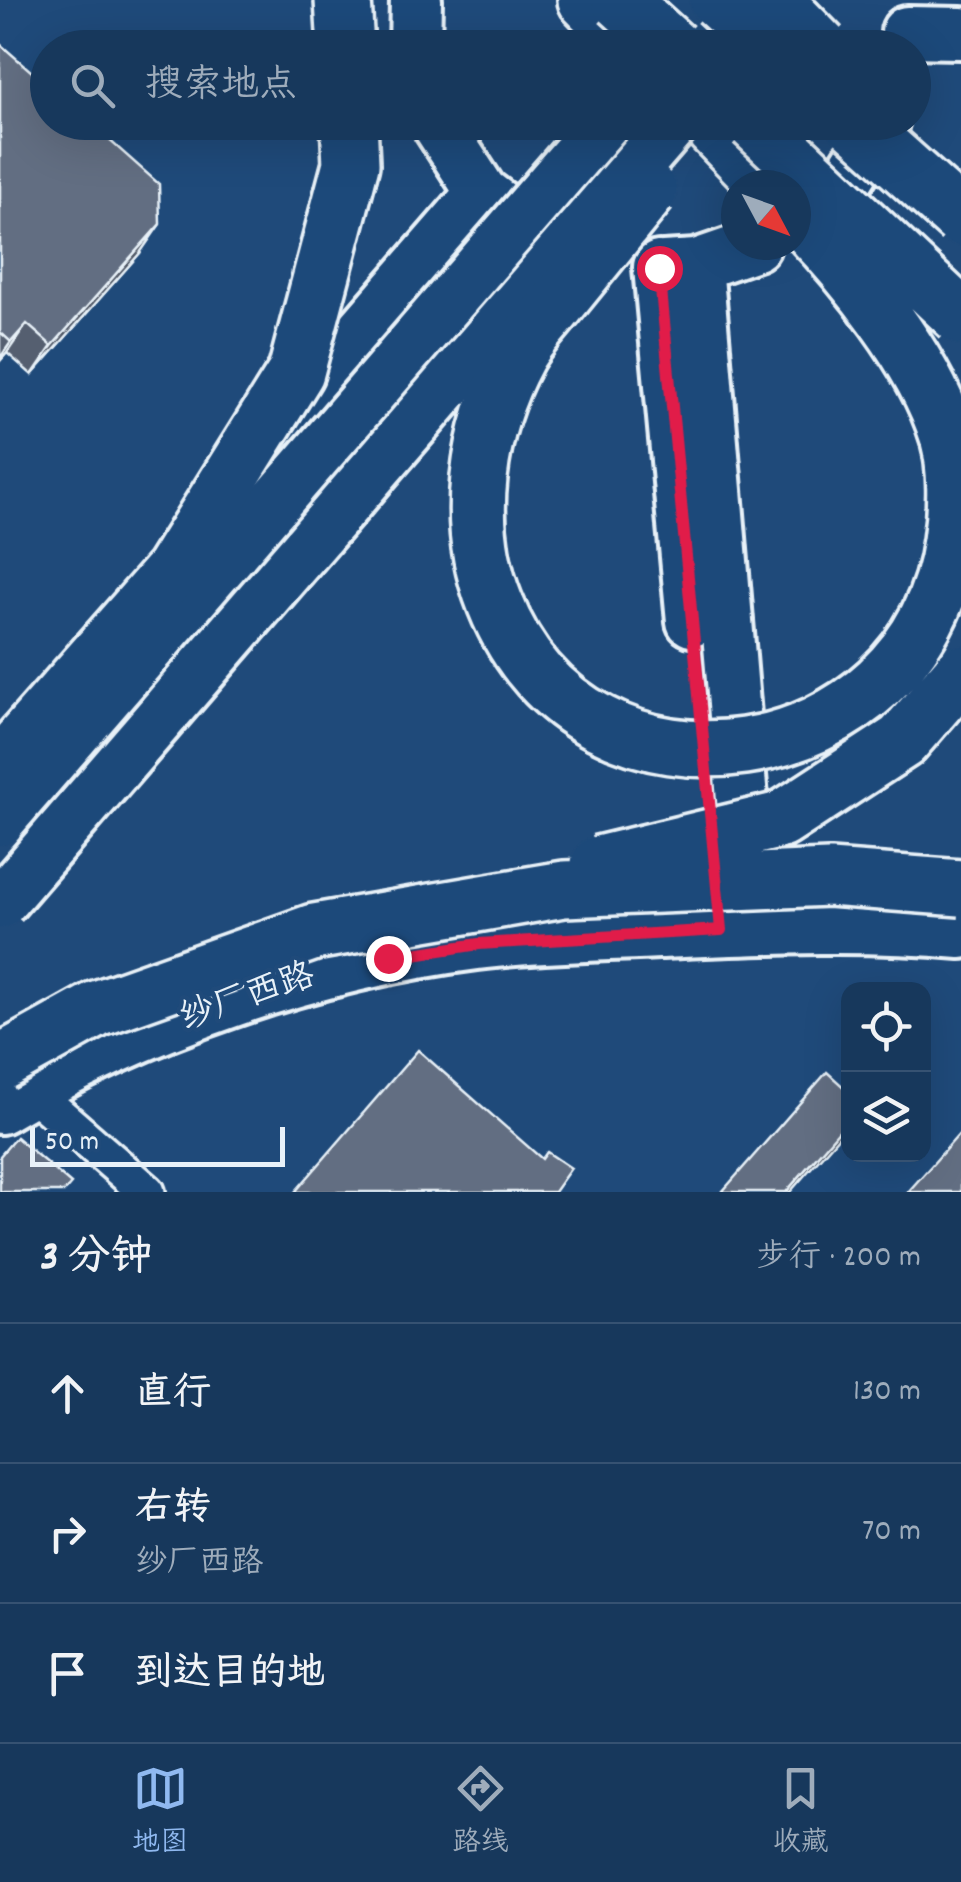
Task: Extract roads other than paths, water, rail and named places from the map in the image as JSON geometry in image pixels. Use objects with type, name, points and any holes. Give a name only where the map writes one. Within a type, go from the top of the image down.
[{"type":"highway","points":[[343,0],[345,30]]},
{"type":"highway","points":[[586,0],[617,30]]},
{"type":"highway","points":[[620,0],[652,30]]},
{"type":"highway","points":[[714,0],[749,30]]},
{"type":"highway","points":[[778,0],[806,30]]},
{"type":"highway","points":[[0,766],[172,571],[296,372],[351,164],[350,140]]},
{"type":"highway","points":[[723,140],[753,170]]},
{"type":"highway","points":[[773,140],[961,316]]},
{"type":"highway","points":[[874,140],[961,218]]},
{"type":"highway","points":[[903,140],[961,204]]},
{"type":"highway","points":[[650,191],[519,352],[492,411],[478,479],[482,564],[505,628],[529,663],[564,699],[598,725],[634,740],[718,750],[796,734],[866,694],[890,672],[926,622],[948,563],[956,511],[948,438],[926,387],[890,326],[846,264],[811,229]]},
{"type":"highway","points":[[10,1087],[97,1009],[314,932],[781,820],[902,741],[961,674]]},
{"type":"highway","points":[[314,932],[564,889],[829,878],[961,888]]},
{"type":"main road","points":[[416,0],[416,30]]},
{"type":"main road","points":[[650,30],[675,0]]},
{"type":"main road","points":[[688,30],[714,0]]},
{"type":"main road","points":[[754,30],[778,0]]},
{"type":"main road","points":[[776,30],[800,0]]},
{"type":"main road","points":[[906,27],[961,33]]},
{"type":"main road","points":[[448,140],[482,193],[534,233],[564,246],[594,258],[678,266],[721,254]]},
{"type":"main road","points":[[284,492],[564,140]]},
{"type":"main road","points":[[0,820],[589,140]]},
{"type":"main road","points":[[0,903],[659,140]]},
{"type":"main road","points":[[650,191],[691,140]]},
{"type":"main road","points":[[811,211],[843,186],[875,140]]},
{"type":"main road","points":[[0,744],[482,193]]},
{"type":"main road","points":[[678,266],[737,930]]},
{"type":"main road","name":"纱厂西路","points":[[10,1087],[247,996],[323,972],[388,958],[479,944],[737,930],[898,928],[961,933]]},
{"type":"street","points":[[10,1087],[147,1192]]}]
